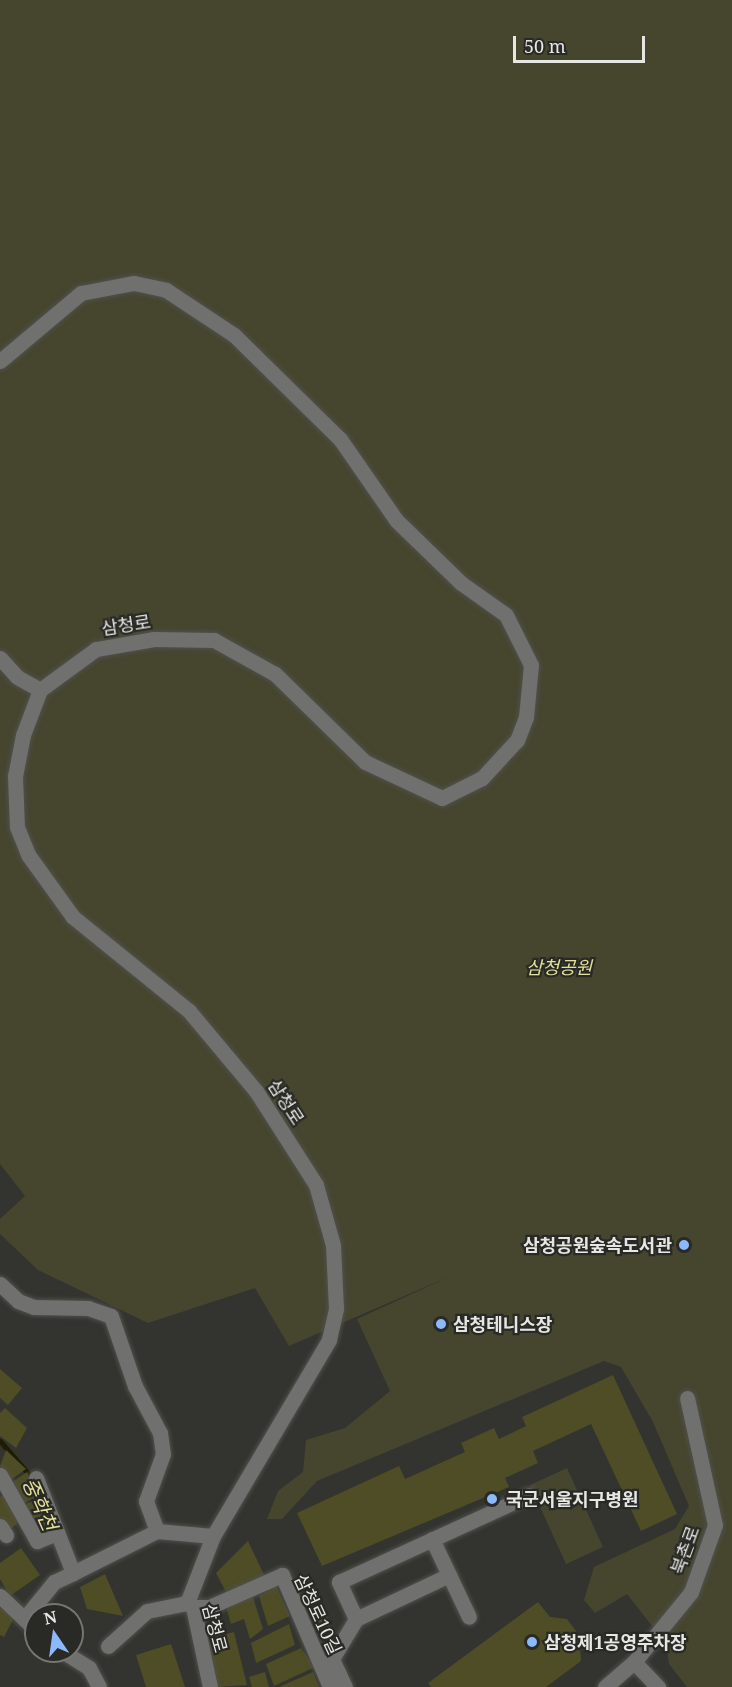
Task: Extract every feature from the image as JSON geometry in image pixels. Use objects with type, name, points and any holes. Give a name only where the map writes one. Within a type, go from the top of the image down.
[{"type":"street","name":"삼청로","points":[[0,361],[81,293],[134,283],[166,290],[234,335],[340,439],[396,520],[461,583],[506,615],[531,665],[526,717],[517,740],[482,778],[442,798],[365,762],[275,674],[214,640],[154,639],[96,649],[40,690],[15,776],[16,827],[29,856],[73,916],[189,1011],[256,1091],[316,1185],[333,1245],[336,1309],[329,1340],[213,1536],[190,1605],[210,1687]]},
{"type":"street","points":[[0,658],[17,677],[40,690]]},
{"type":"street","points":[[0,1284],[18,1301],[34,1307],[88,1308],[111,1316],[135,1386],[160,1433],[163,1454],[146,1501],[157,1531]]},
{"type":"street","name":"북촌로","points":[[605,1687],[634,1662],[691,1592],[715,1525],[687,1398]]},
{"type":"street","points":[[0,1475],[37,1541],[57,1533]]},
{"type":"street","points":[[36,1478],[73,1573]]},
{"type":"street","points":[[356,1619],[339,1582],[529,1495]]},
{"type":"street","points":[[37,1603],[54,1582],[157,1531],[213,1536]]},
{"type":"street","points":[[432,1539],[469,1617]]},
{"type":"street","name":"삼청로10길","points":[[190,1605],[209,1607],[282,1575],[330,1687]]},
{"type":"street","points":[[345,1687],[332,1659],[356,1619],[449,1575]]},
{"type":"street","points":[[0,1596],[24,1619]]},
{"type":"street","points":[[108,1646],[147,1611],[190,1605]]},
{"type":"street","points":[[634,1662],[658,1687]]},
{"type":"street","points":[[81,1663],[89,1668],[99,1687]]},
{"type":"green space","name":"삼청공원","points":[[0,0],[732,0],[732,1687],[687,1687],[669,1664],[666,1644],[627,1594],[595,1613],[584,1600],[594,1567],[675,1529],[689,1506],[653,1422],[621,1367],[604,1361],[317,1481],[282,1519],[267,1519],[278,1491],[303,1472],[306,1440],[345,1428],[390,1391],[357,1319],[453,1275],[289,1346],[255,1288],[148,1323],[38,1270],[0,1234],[0,1219],[25,1196],[0,1164]]},
{"type":"green space","points":[[567,1468],[603,1547],[566,1564],[530,1485]]},
{"type":"building","points":[[0,1369],[22,1388],[8,1405],[0,1398]]},
{"type":"building","points":[[613,1375],[677,1514],[641,1531],[591,1424],[533,1451],[538,1463],[505,1478],[509,1487],[322,1566],[297,1513],[399,1466],[405,1479],[465,1452],[461,1443],[494,1428],[499,1439],[526,1426],[522,1417]]},
{"type":"building","points":[[5,1408],[27,1428],[16,1448],[0,1436],[0,1413]]},
{"type":"building","points":[[6,1450],[26,1469],[9,1481],[0,1466]]},
{"type":"building","points":[[27,1472],[37,1497],[21,1504],[11,1483]]},
{"type":"building","points":[[8,1492],[23,1520],[7,1531],[0,1522],[0,1497]]},
{"type":"building","points":[[37,1499],[50,1531],[38,1537],[22,1506]]},
{"type":"building","points":[[248,1541],[266,1579],[227,1594],[216,1573]]},
{"type":"building","points":[[21,1548],[40,1575],[10,1596],[0,1579],[0,1563]]},
{"type":"building","points":[[105,1574],[123,1616],[87,1609],[80,1587]]},
{"type":"building","points":[[276,1586],[290,1616],[268,1626],[259,1596]]},
{"type":"building","points":[[253,1597],[263,1629],[250,1639],[244,1619],[231,1624],[226,1607]]},
{"type":"building","name":"삼청제1공영주차장","points":[[538,1602],[550,1617],[567,1619],[579,1635],[581,1661],[546,1687],[431,1687],[428,1683]]},
{"type":"building","points":[[323,1604],[332,1631],[321,1635],[310,1609]]},
{"type":"building","points":[[0,1608],[15,1616],[4,1637],[0,1635]]},
{"type":"building","points":[[289,1624],[295,1645],[256,1663],[251,1643]]},
{"type":"building","points":[[234,1632],[247,1685],[218,1687],[206,1639]]},
{"type":"building","points":[[171,1644],[185,1687],[146,1687],[136,1655]]},
{"type":"building","points":[[301,1648],[315,1667],[274,1686],[266,1664]]},
{"type":"building","points":[[265,1672],[269,1687],[252,1687],[249,1677]]},
{"type":"building","points":[[313,1672],[319,1687],[279,1687]]},
{"type":"waterway","name":"중학천","points":[[0,1441],[32,1478]]},
{"type":"place","name":"삼청공원숲속도서관","points":[[684,1245]]},
{"type":"place","name":"삼청테니스장","points":[[441,1324]]},
{"type":"place","name":"국군서울지구병원","points":[[492,1499]]},
{"type":"place","name":"삼청제1공영주차장","points":[[532,1642]]}]
